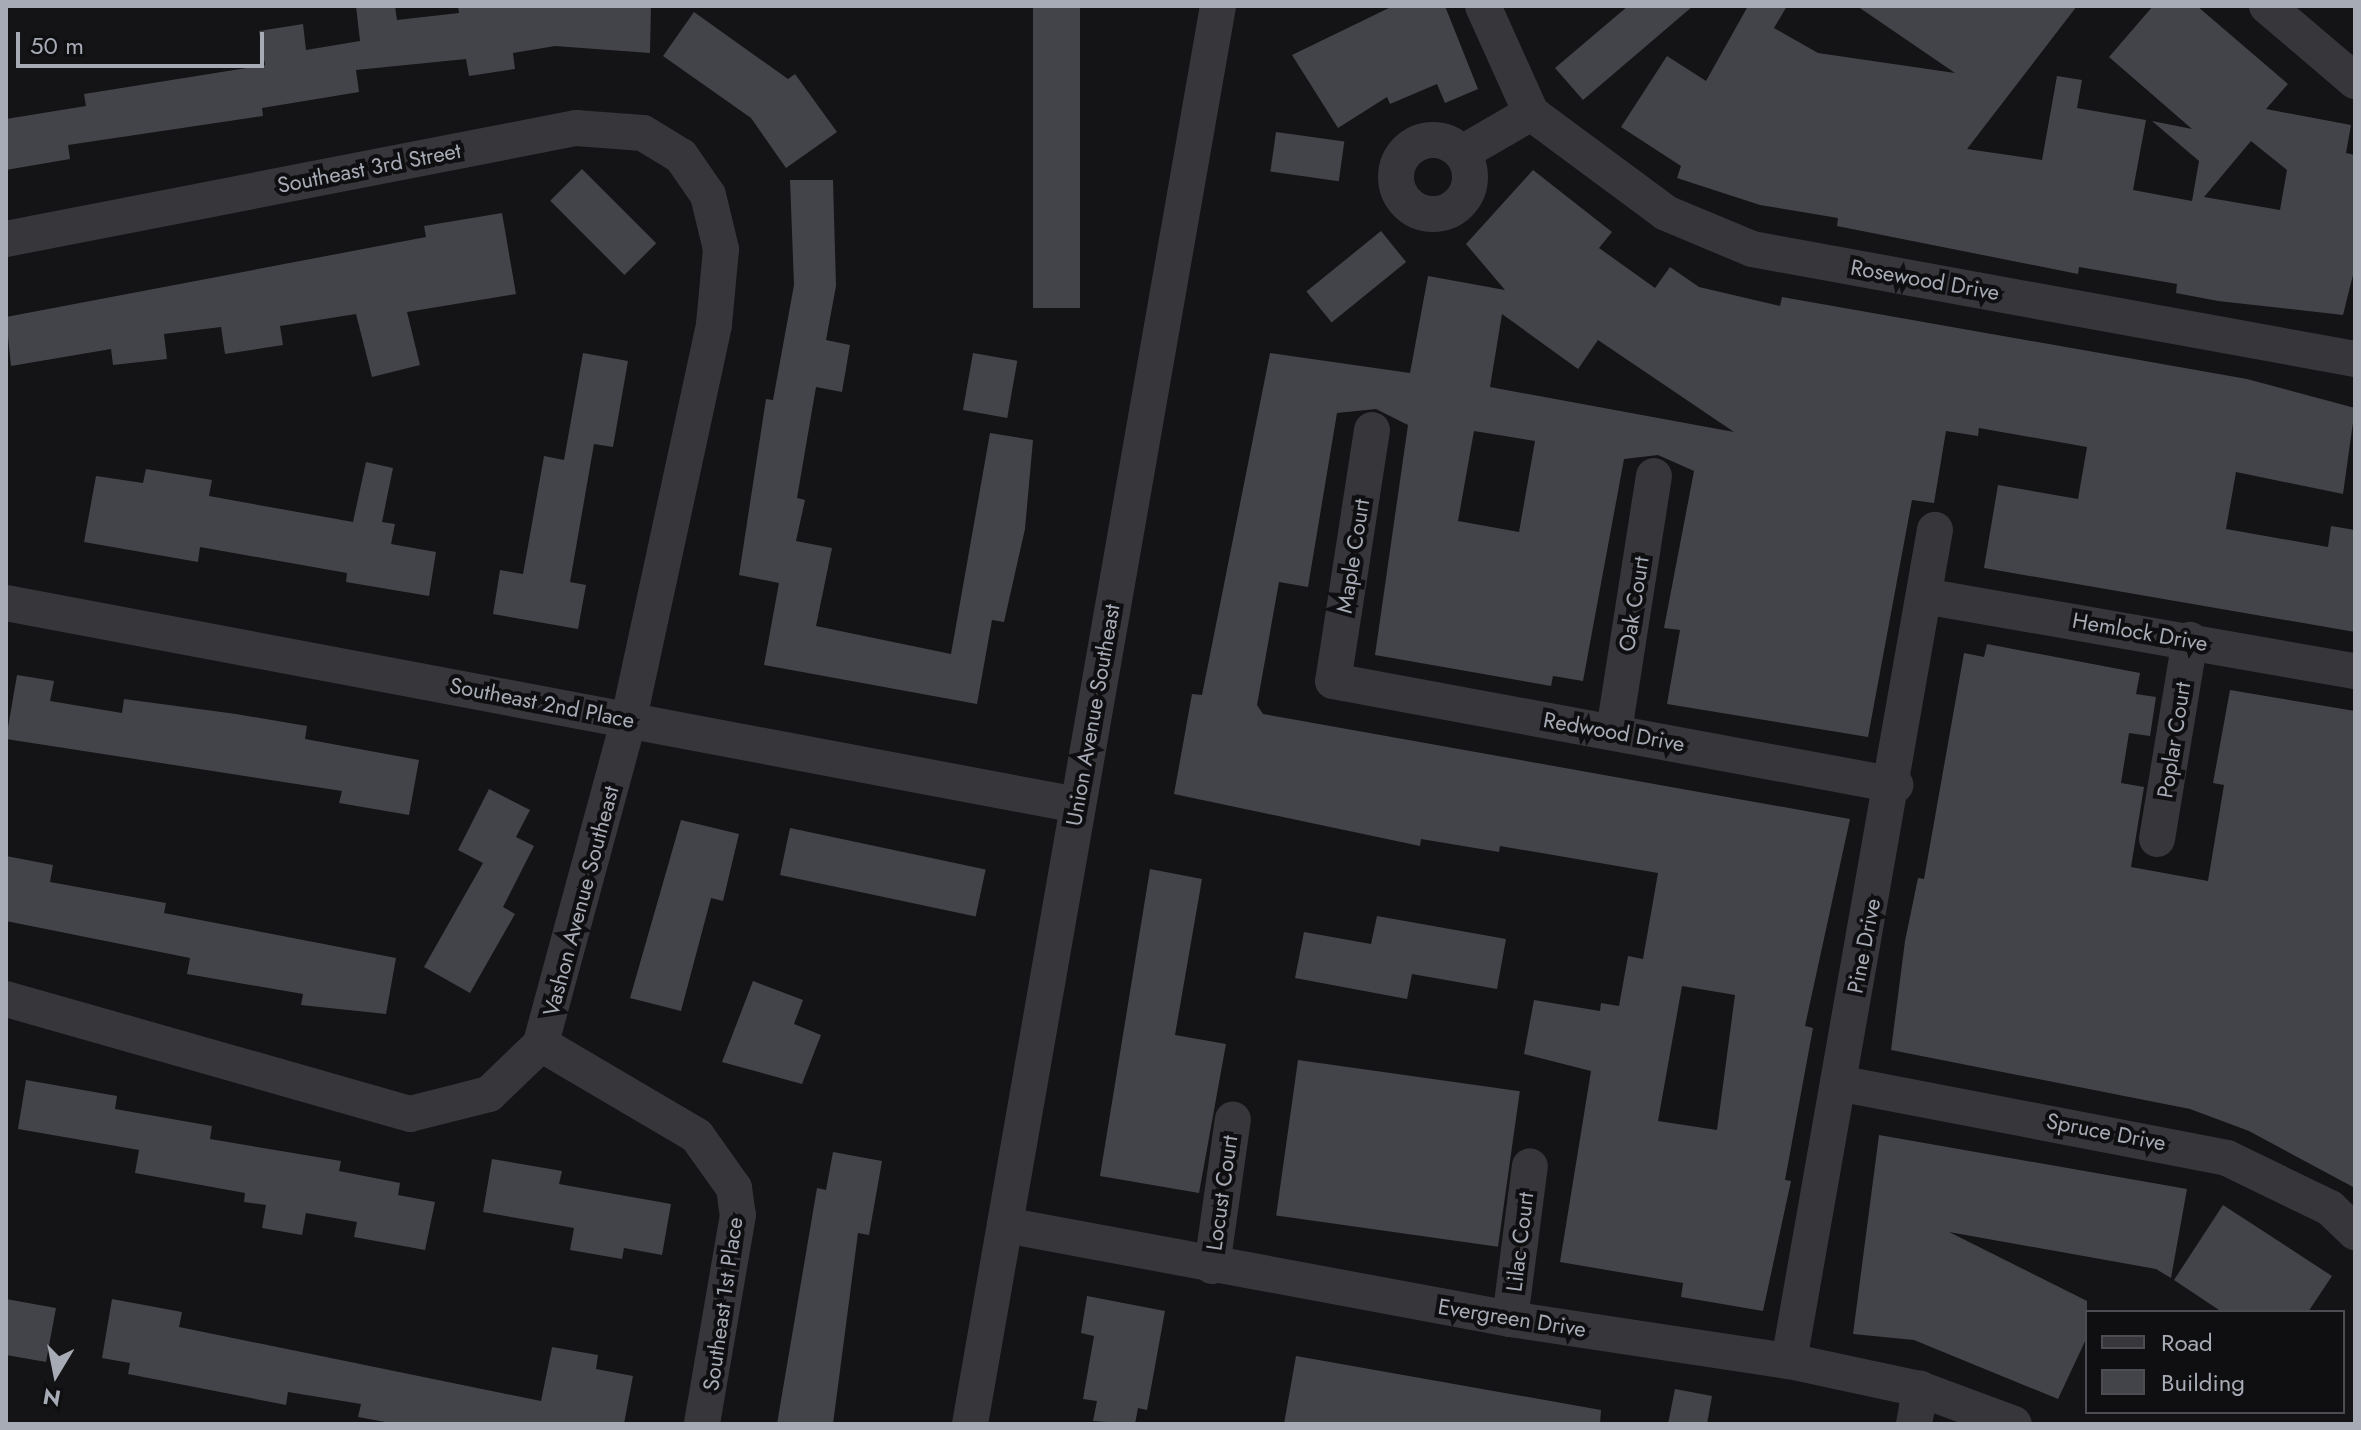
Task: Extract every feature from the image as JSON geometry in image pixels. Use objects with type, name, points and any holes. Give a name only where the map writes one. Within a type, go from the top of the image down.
[{"type":"street","name":"Union Avenue Southeast","points":[[970,1424],[1218,6]]},
{"type":"street","points":[[1462,153],[1531,113],[1483,6]]},
{"type":"street","points":[[2267,6],[2355,81]]},
{"type":"street","name":"Rosewood Drive","points":[[1531,113],[1666,213],[1752,249],[2355,359]]},
{"type":"street","name":"Southeast 3rd Street","points":[[6,239],[576,128],[643,133],[681,156],[708,195]]},
{"type":"street","name":"Vashon Avenue Southeast","points":[[6,999],[410,1114],[489,1094],[541,1044],[629,719],[714,325],[721,249],[708,195]]},
{"type":"street","name":"Maple Court","points":[[1333,681],[1372,430]]},
{"type":"street","name":"Oak Court","points":[[1614,731],[1654,476]]},
{"type":"street","name":"Pine Drive","points":[[1789,1361],[1895,785],[1935,530]]},
{"type":"street","name":"Hemlock Drive","points":[[1924,596],[2355,671]]},
{"type":"street","name":"Southeast 2nd Place","points":[[6,603],[1077,805]]},
{"type":"street","name":"Poplar Court","points":[[2157,839],[2190,640]]},
{"type":"street","name":"Redwood Drive","points":[[1333,681],[1895,785]]},
{"type":"street","name":"Southeast 1st Place","points":[[541,1044],[697,1136],[734,1188],[738,1215],[702,1424]]},
{"type":"street","name":"Spruce Drive","points":[[1838,1083],[2227,1158],[2330,1208],[2355,1232]]},
{"type":"street","name":"Locust Court","points":[[1212,1266],[1233,1119]]},
{"type":"street","name":"Lilac Court","points":[[1510,1319],[1530,1166]]},
{"type":"street","name":"Evergreen Drive","points":[[1005,1225],[1212,1266],[1510,1319],[1789,1361],[1920,1389],[2014,1424]]},
{"type":"street","points":[[1914,1424],[1920,1389]]},
{"type":"building","points":[[356,6],[395,6],[397,20],[459,13],[458,6],[651,6],[650,53],[555,46],[513,53],[515,69],[469,76],[466,59],[356,70],[359,92],[262,108],[263,116],[68,145],[70,159],[6,170],[6,119],[86,106],[84,94],[265,65],[259,31],[303,24],[306,50],[360,41]]},
{"type":"building","points":[[1033,6],[1080,6],[1080,308],[1033,308]]},
{"type":"building","points":[[1393,6],[1445,6],[1478,89],[1445,103],[1437,84],[1390,104],[1387,97],[1338,128],[1292,55]]},
{"type":"building","points":[[1628,6],[1693,6],[1583,100],[1555,68]]},
{"type":"building","points":[[1748,6],[1787,6],[1774,28],[1818,53],[1955,73],[1857,6],[2077,6],[1967,149],[2042,160],[2057,76],[2082,80],[2077,108],[2146,120],[2133,190],[2192,201],[2199,161],[2152,121],[2192,129],[2109,57],[2153,6],[2197,6],[2288,84],[2266,109],[2351,125],[2346,153],[2355,155],[2355,267],[2343,315],[2218,301],[2176,293],[2177,284],[2079,267],[2078,274],[1837,226],[1838,218],[1760,205],[1677,178],[1681,166],[1621,127],[1667,56],[1706,81]],"holes":[[[2251,141],[2287,170],[2280,210],[2204,197]]]},
{"type":"building","points":[[694,12],[788,79],[795,74],[837,132],[786,168],[751,118],[663,56]]},
{"type":"building","points":[[1276,132],[1344,142],[1339,181],[1270,172]]},
{"type":"building","points":[[582,169],[656,243],[624,275],[550,201]]},
{"type":"building","points":[[1533,170],[1612,232],[1599,248],[1655,288],[1670,267],[1699,287],[1780,306],[1782,297],[2247,379],[2355,408],[2343,494],[2236,472],[2226,529],[2328,547],[2331,526],[2355,530],[2355,632],[1984,568],[1998,485],[2078,499],[2087,447],[1979,428],[1978,436],[1946,431],[1934,503],[1912,500],[1868,737],[1667,704],[1680,630],[1664,628],[1694,471],[1658,455],[1624,459],[1583,681],[1553,676],[1551,686],[1375,655],[1408,425],[1376,409],[1337,413],[1308,587],[1279,582],[1257,705],[1263,714],[1850,819],[1805,1026],[1813,1028],[1785,1180],[1791,1181],[1763,1311],[1681,1297],[1683,1283],[1560,1262],[1591,1071],[1524,1054],[1534,1000],[1600,1011],[1601,1003],[1619,1006],[1628,956],[1643,959],[1658,873],[1500,846],[1499,852],[1421,839],[1420,846],[1174,794],[1192,694],[1202,695],[1270,353],[1410,373],[1428,276],[1505,290],[1466,244]],"holes":[[[1502,314],[1578,369],[1598,340],[1734,432],[1490,387]],[[1474,431],[1535,441],[1519,532],[1458,521]],[[1682,986],[1735,995],[1717,1130],[1658,1121]]]},
{"type":"building","points":[[790,180],[833,180],[836,286],[826,340],[850,345],[842,392],[816,387],[797,498],[805,500],[796,541],[832,548],[816,626],[951,654],[990,433],[1033,440],[1025,529],[1004,622],[992,620],[977,704],[764,665],[779,583],[739,575],[766,399],[773,400],[794,285]]},
{"type":"building","points":[[502,213],[516,294],[407,312],[420,365],[372,377],[356,314],[280,326],[283,345],[225,354],[221,327],[164,334],[167,359],[113,365],[111,349],[11,366],[6,317],[426,237],[424,226]]},
{"type":"building","points":[[1381,231],[1406,262],[1332,323],[1306,291]]},
{"type":"building","points":[[583,353],[628,361],[613,447],[594,444],[570,582],[586,585],[578,629],[493,614],[500,570],[523,574],[544,456],[564,460]]},
{"type":"building","points":[[973,353],[1017,361],[1007,418],[963,410]]},
{"type":"building","points":[[366,462],[393,468],[382,522],[395,524],[391,544],[436,552],[429,596],[346,582],[347,573],[200,547],[198,562],[84,542],[96,476],[143,483],[146,469],[212,480],[209,496],[353,522]]},
{"type":"building","points":[[1987,644],[2140,673],[2136,694],[2156,697],[2150,736],[2129,733],[2121,783],[2144,787],[2131,867],[2208,881],[2224,785],[2213,783],[2230,690],[2355,711],[2355,1188],[2249,1131],[2190,1109],[1891,1050],[1905,941],[1918,878],[1924,879],[1964,653],[1984,657]]},
{"type":"building","points":[[17,675],[54,681],[50,701],[122,713],[124,699],[236,714],[307,726],[305,739],[419,760],[409,815],[339,803],[342,791],[6,739]]},
{"type":"building","points":[[489,789],[530,810],[516,837],[534,846],[503,907],[515,914],[470,993],[424,967],[483,863],[458,850]]},
{"type":"building","points":[[681,820],[739,834],[723,901],[711,898],[681,1011],[630,998]]},
{"type":"building","points":[[790,828],[986,870],[976,917],[780,875]]},
{"type":"building","points":[[6,856],[53,865],[50,882],[166,903],[164,913],[396,958],[386,1014],[301,1005],[303,994],[187,974],[190,958],[6,921]]},
{"type":"building","points":[[1150,869],[1202,879],[1175,1035],[1226,1044],[1199,1193],[1100,1176]]},
{"type":"building","points":[[1377,916],[1506,939],[1497,989],[1412,974],[1407,999],[1295,978],[1304,932],[1371,944]]},
{"type":"building","points":[[753,981],[803,1000],[794,1024],[821,1035],[802,1084],[722,1062]]},
{"type":"building","points":[[1298,1060],[1520,1091],[1498,1247],[1276,1215]]},
{"type":"building","points":[[26,1080],[117,1096],[115,1109],[212,1126],[210,1139],[341,1161],[339,1171],[400,1183],[398,1195],[435,1202],[425,1250],[354,1237],[357,1222],[306,1213],[302,1235],[262,1228],[266,1205],[244,1202],[245,1193],[135,1173],[139,1150],[18,1129]]},
{"type":"building","points":[[1879,1135],[2187,1189],[2171,1278],[2156,1269],[1949,1232],[2087,1301],[2085,1341],[2058,1399],[1914,1340],[1853,1334]]},
{"type":"building","points":[[833,1152],[882,1161],[869,1235],[858,1233],[833,1424],[777,1424],[817,1188],[826,1190]]},
{"type":"building","points":[[492,1159],[562,1171],[559,1184],[671,1204],[662,1255],[624,1248],[622,1259],[570,1250],[574,1228],[483,1212]]},
{"type":"building","points":[[2223,1205],[2332,1276],[2309,1310],[2219,1310],[2174,1280]]},
{"type":"building","points":[[1087,1296],[1165,1311],[1147,1410],[1138,1408],[1135,1424],[1093,1421],[1097,1401],[1083,1399],[1094,1336],[1081,1333]]},
{"type":"building","points":[[6,1299],[56,1308],[46,1362],[6,1355]]},
{"type":"building","points":[[112,1299],[182,1312],[179,1327],[541,1401],[552,1347],[598,1355],[596,1369],[633,1376],[624,1424],[396,1424],[358,1417],[361,1404],[288,1392],[286,1405],[128,1374],[130,1363],[102,1358]]},
{"type":"building","points":[[1296,1356],[1601,1410],[1600,1424],[1284,1424]]},
{"type":"building","points":[[1675,1389],[1712,1396],[1707,1424],[1668,1424]]}]
